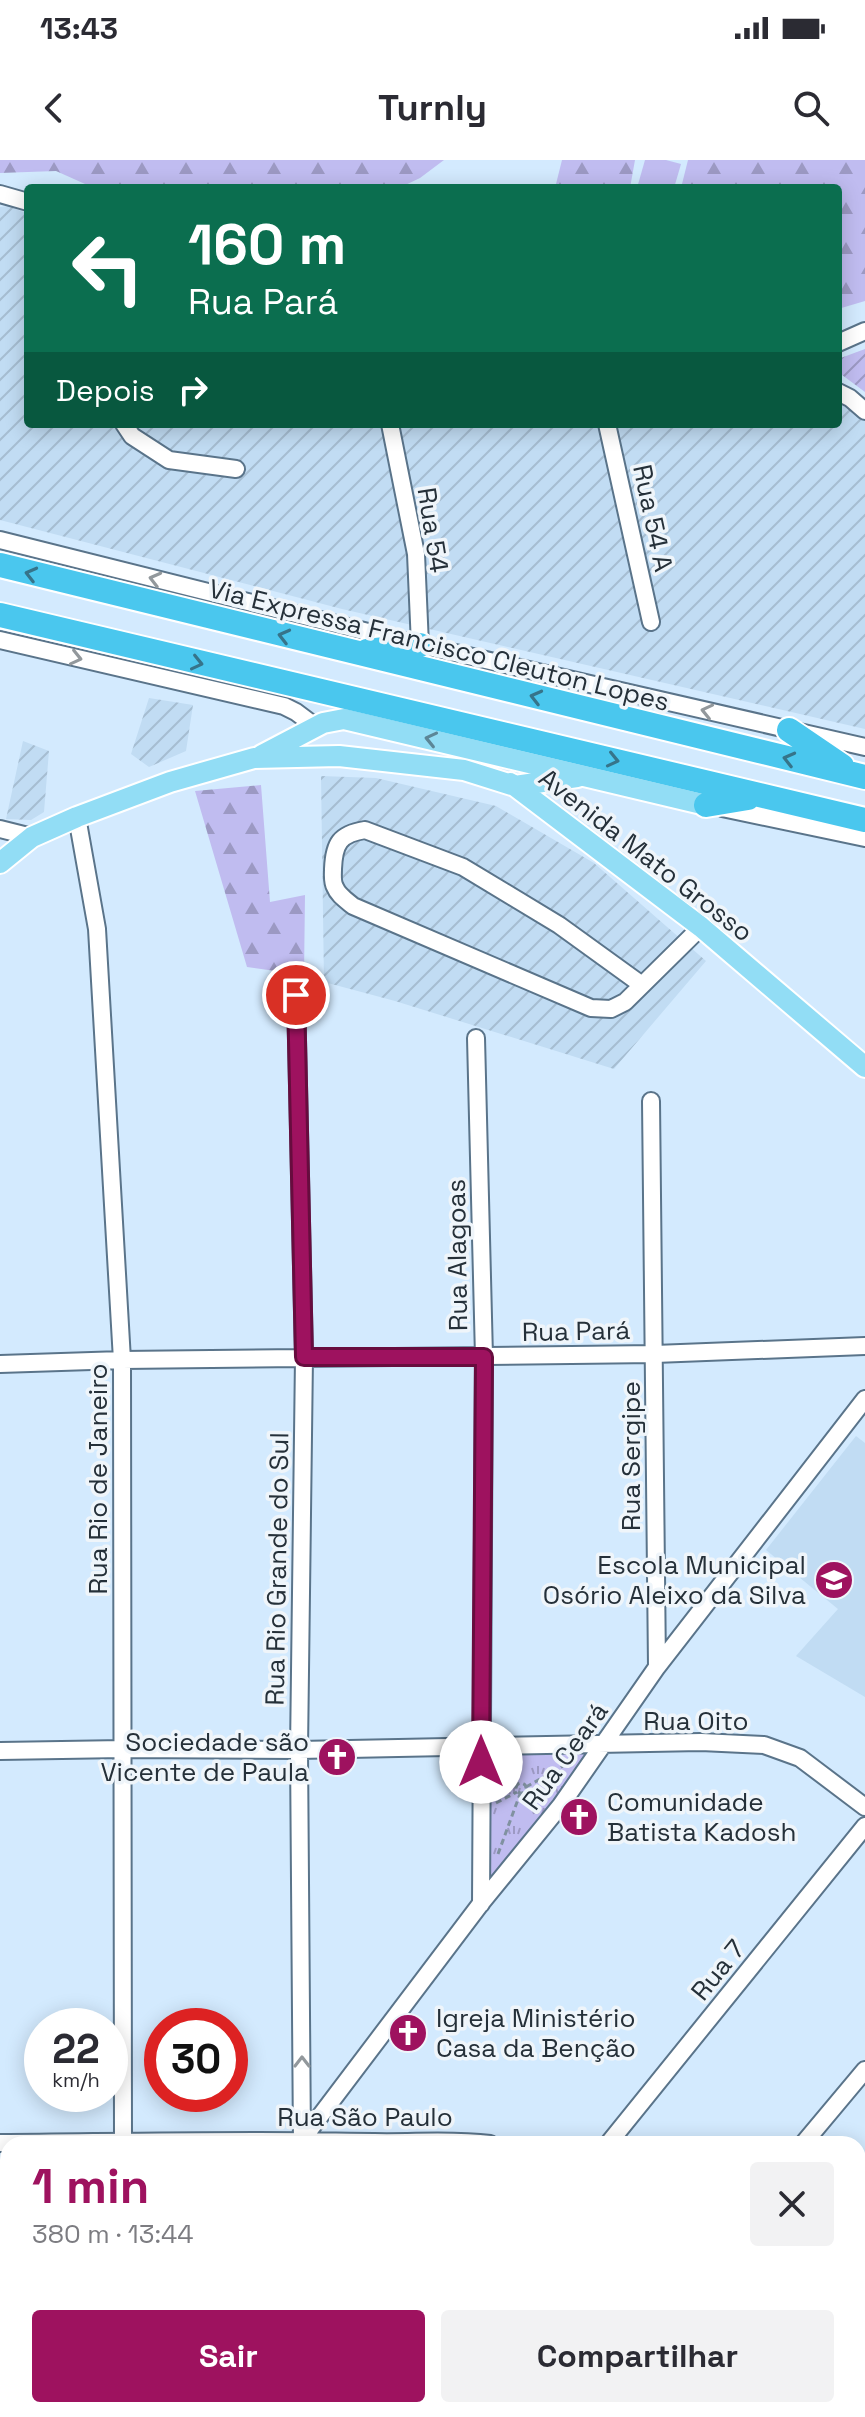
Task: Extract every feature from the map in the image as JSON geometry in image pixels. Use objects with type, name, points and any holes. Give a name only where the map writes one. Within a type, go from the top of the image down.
[{"type":"highway","name":"Via Expressa Francisco Cleuton Lopes","points":[[0,565],[859,776]]},
{"type":"highway","points":[[3,623],[865,820]]},
{"type":"highway","points":[[353,653],[420,645]]},
{"type":"highway","points":[[789,730],[859,776]]},
{"type":"highway","points":[[706,805],[730,799],[767,796]]},
{"type":"main road","points":[[254,758],[323,723],[344,719],[706,805]]},
{"type":"main road","points":[[316,727],[336,740],[384,760]]},
{"type":"main road","points":[[464,747],[477,762],[515,786],[588,776]]},
{"type":"main road","name":"Avenida Mato Grosso","points":[[0,863],[32,837],[77,817],[170,782],[254,758],[339,756],[464,770],[515,786],[701,927],[865,1067]]},
{"type":"main road","points":[[553,815],[552,795],[561,779]]},
{"type":"street","points":[[0,194],[24,201]]},
{"type":"street","points":[[842,341],[865,331]]},
{"type":"street","points":[[842,394],[865,411]]},
{"type":"street","points":[[127,428],[132,436],[169,460],[236,469]]},
{"type":"street","name":"Rua 54","points":[[391,428],[416,554],[420,645]]},
{"type":"street","name":"Rua 54 A","points":[[608,428],[651,622]]},
{"type":"street","points":[[0,540],[420,645],[865,747]]},
{"type":"street","points":[[3,623],[284,706],[316,727]]},
{"type":"street","points":[[706,805],[865,838]]},
{"type":"street","name":"Rua Rio de Janeiro","points":[[77,817],[97,929],[122,1360],[123,2136]]},
{"type":"street","points":[[0,829],[32,837]]},
{"type":"street","points":[[642,985],[559,925],[463,867],[365,830],[350,832],[339,841],[333,856],[333,885],[339,895],[353,906],[591,1008],[611,1009],[625,1002],[701,927]]},
{"type":"street","name":"Rua Rio Grande do Sul","points":[[296,995],[304,1357],[299,1750],[302,2136]]},
{"type":"street","name":"Rua Alagoas","points":[[476,1038],[484,1357],[485,1751],[481,1904]]},
{"type":"street","name":"Rua Sergipe","points":[[651,1101],[657,1667]]},
{"type":"street","name":"Rua Pará","points":[[0,1364],[655,1354],[865,1346]]},
{"type":"street","name":"Rua Ceará","points":[[307,2136],[481,1904],[561,1805],[657,1667],[858,1424],[865,1399]]},
{"type":"street","name":"Rua Oito","points":[[0,1751],[485,1751],[701,1742],[764,1745],[800,1758],[865,1807]]},
{"type":"street","name":"Rua 7","points":[[614,2136],[865,1826]]},
{"type":"street","points":[[810,2136],[865,2070]]},
{"type":"path","points":[[485,1751],[518,1785],[521,1793],[541,1809]]},
{"type":"path","points":[[497,1857],[521,1793],[526,1787],[574,1760]]},
{"type":"path","points":[[518,1785],[523,1783],[526,1787]]},
{"type":"path","points":[[491,1806],[521,1793]]},
{"type":"shaded area","points":[[9,206],[24,212],[24,428],[842,428],[842,403],[865,414],[865,729],[342,609],[0,520],[0,207]]},
{"type":"shaded area","points":[[149,698],[193,705],[186,751],[149,767],[131,754]]},
{"type":"shaded area","points":[[23,741],[49,751],[44,812],[31,820],[6,819]]},
{"type":"shaded area","points":[[321,776],[376,778],[496,806],[594,863],[706,961],[614,1069],[324,982]]},
{"type":"shaded area","name":"Escola Municipal Osório Aleixo da Silva","points":[[856,1436],[865,1443],[865,1697],[796,1656],[838,1609],[766,1550]]},
{"type":"green space","points":[[0,160],[444,160],[407,184],[85,184],[56,171],[0,173]]},
{"type":"green space","points":[[562,160],[635,160],[631,184],[556,184]]},
{"type":"green space","points":[[645,160],[681,164],[675,184],[638,184]]},
{"type":"green space","points":[[688,160],[865,160],[865,301],[842,308],[842,184],[682,184]]},
{"type":"green space","points":[[865,349],[865,392],[842,375],[842,358]]},
{"type":"green space","points":[[261,785],[270,902],[305,895],[304,975],[247,967],[195,791]]},
{"type":"green space","points":[[604,1745],[481,1904],[481,1746]]},
{"type":"place","name":"Escola Municipal Osório Aleixo da Silva","points":[[834,1580]]},
{"type":"place","name":"Sociedade são Vicente de Paula","points":[[337,1757]]},
{"type":"place","name":"Comunidade Batista Kadosh","points":[[579,1817]]},
{"type":"place","name":"Igreja Ministério Casa da Benção","points":[[408,2033]]},
{"type":"route","points":[[296,995],[304,1357],[484,1357],[481,1762]]}]
